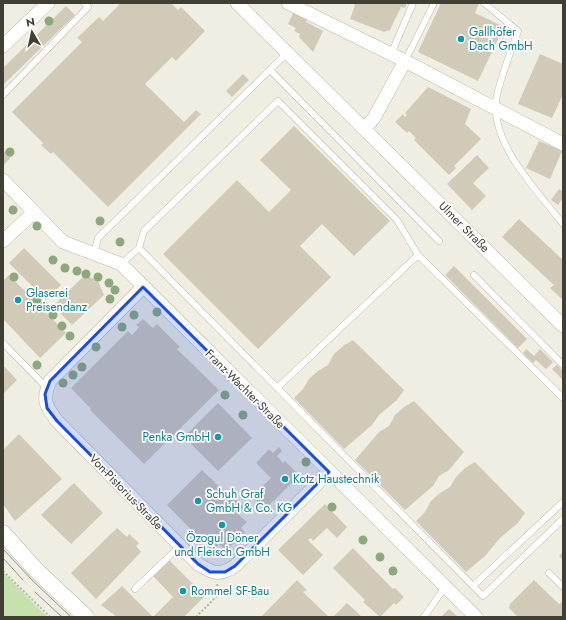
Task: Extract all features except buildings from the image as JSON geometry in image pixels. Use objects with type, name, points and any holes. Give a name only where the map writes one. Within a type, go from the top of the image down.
[{"type":"street","points":[[3,46],[48,3]]},
{"type":"street","points":[[288,3],[496,107],[563,144]]},
{"type":"street","name":"Ulmer Straße","points":[[239,4],[286,54],[365,128],[563,326]]},
{"type":"street","points":[[365,128],[374,118],[405,61]]},
{"type":"street","name":"Franz-Wachter-Straße","points":[[3,180],[63,242],[121,264],[476,617]]},
{"type":"street","points":[[3,241],[34,212]]},
{"type":"street","points":[[47,388],[50,380],[143,287]]},
{"type":"street","name":"Von-Pistorius-Straße","points":[[47,388],[44,394],[47,408],[57,421],[198,564],[210,572],[217,573]]},
{"type":"street","points":[[217,573],[225,572],[235,566],[329,472]]},
{"type":"street","points":[[3,533],[36,570],[86,617]]},
{"type":"lane","points":[[3,95],[88,7],[84,3]]},
{"type":"lane","points":[[391,54],[413,3]]},
{"type":"lane","points":[[405,61],[434,3]]},
{"type":"lane","points":[[484,3],[518,31],[497,95],[497,123],[504,142],[520,168],[563,224]]},
{"type":"lane","points":[[94,254],[98,238],[286,54]]},
{"type":"lane","points":[[270,70],[439,240]]},
{"type":"lane","points":[[121,264],[139,248],[144,231],[278,101],[397,220],[418,255],[563,398]]},
{"type":"lane","points":[[139,248],[483,596],[563,519]]},
{"type":"lane","points":[[278,388],[418,255]]},
{"type":"lane","points":[[474,275],[563,365]]},
{"type":"lane","points":[[3,343],[47,388]]},
{"type":"lane","points":[[473,586],[563,502]]},
{"type":"lane","points":[[135,588],[180,546]]},
{"type":"lane","points":[[549,572],[563,587]]},
{"type":"lane","points":[[424,617],[445,587]]},
{"type":"path","points":[[3,571],[50,617]]},
{"type":"path","points":[[196,617],[218,595],[217,573]]},
{"type":"path","points":[[44,612],[45,617]]},
{"type":"highlighted area","points":[[143,287],[329,472],[235,566],[225,572],[210,572],[198,564],[57,421],[47,408],[45,394],[50,381]]},
{"type":"green space","points":[[3,572],[42,612],[48,617],[3,617]]},
{"type":"tram line","points":[[3,549],[33,581],[71,617]]},
{"type":"tram line","points":[[3,558],[23,580]]},
{"type":"tram line","points":[[35,592],[62,617]]},
{"type":"place","name":"Gallhöfer Dach GmbH","points":[[461,39]]},
{"type":"place","name":"Glaserei Preisendanz","points":[[18,300]]},
{"type":"place","name":"Penka GmbH","points":[[218,437]]},
{"type":"place","name":"Kotz Haustechnik","points":[[285,479]]},
{"type":"place","name":"Schuh Graf GmbH & Co. KG","points":[[198,501]]},
{"type":"place","name":"Özogul Döner und Fleisch GmbH","points":[[222,525]]},
{"type":"place","name":"Rommel SF-Bau","points":[[183,591]]}]
